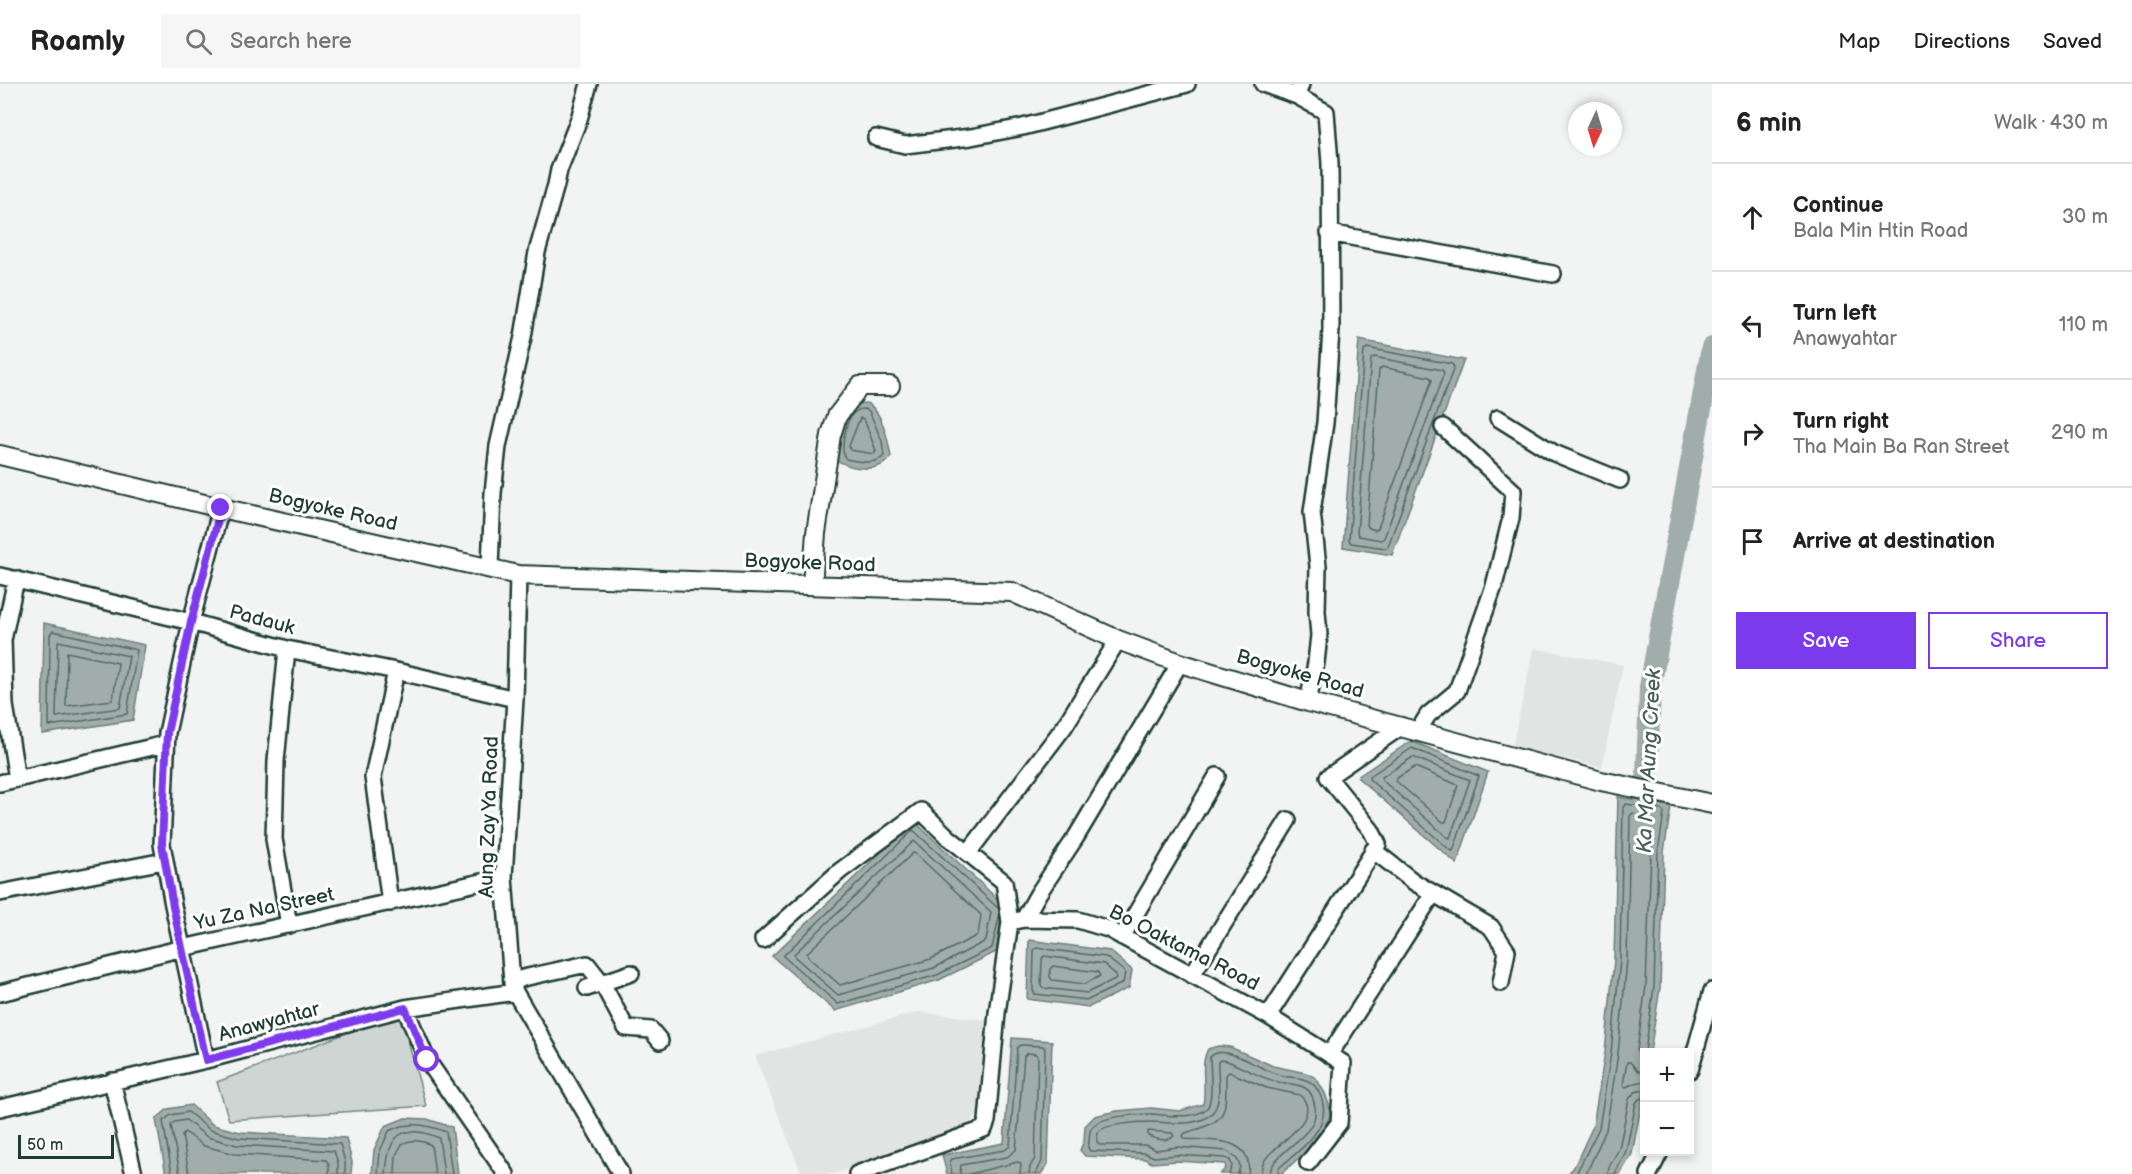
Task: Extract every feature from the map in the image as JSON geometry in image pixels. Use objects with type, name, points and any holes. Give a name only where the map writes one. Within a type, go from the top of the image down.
[{"type":"street","points":[[490,568],[497,453],[523,337],[537,252],[559,170],[579,119],[589,84]]},
{"type":"street","points":[[876,138],[905,145],[971,137],[1023,127],[1187,84]]},
{"type":"street","points":[[1263,84],[1299,90],[1326,112],[1330,163],[1329,370],[1325,423],[1312,512],[1318,566],[1319,635],[1308,702]]},
{"type":"street","points":[[1329,233],[1552,274]]},
{"type":"street","points":[[812,585],[816,533],[829,446],[837,416],[860,387],[890,386]]},
{"type":"street","points":[[1498,418],[1554,453],[1620,480]]},
{"type":"street","points":[[1443,428],[1513,491],[1511,518],[1494,586],[1456,691],[1410,728],[1328,777],[1371,830],[1378,844],[1373,850],[1414,882],[1482,920],[1497,934],[1507,951],[1501,983]]},
{"type":"street","name":"Bogyoke Road","points":[[0,455],[518,575],[1012,592],[1118,640],[1180,663],[1308,702],[1601,781],[1712,804]]},
{"type":"street","points":[[206,1060],[162,844],[165,744],[191,622],[221,508]]},
{"type":"street","name":"Aung Zay Ya Road","points":[[518,575],[515,699],[504,877],[513,988],[621,1174]]},
{"type":"street","name":"Padauk","points":[[0,576],[191,622],[287,649],[396,671],[515,699]]},
{"type":"street","points":[[16,579],[3,640],[5,705],[17,779]]},
{"type":"street","points":[[968,853],[1064,727],[1118,640]]},
{"type":"street","points":[[287,649],[276,761],[274,839],[289,925]]},
{"type":"street","points":[[857,1174],[984,1129],[987,1121],[997,1013],[1017,921],[1076,837],[1180,663]]},
{"type":"street","points":[[390,903],[373,777],[396,671]]},
{"type":"street","points":[[0,783],[165,744]]},
{"type":"street","points":[[1122,937],[1217,776]]},
{"type":"street","points":[[764,940],[840,871],[921,811],[1004,882],[1017,921]]},
{"type":"street","points":[[1192,975],[1288,820]]},
{"type":"street","name":"Bo Oaktama Road","points":[[1017,921],[1078,920],[1108,929],[1268,1016],[1373,850]]},
{"type":"street","points":[[0,893],[164,861]]},
{"type":"street","name":"Yu Za Na Street","points":[[0,993],[183,948],[504,877]]},
{"type":"street","points":[[1330,1054],[1433,894]]},
{"type":"street","name":"Anawyahtar","points":[[0,1108],[206,1060],[405,1008],[513,988],[523,978],[585,964],[590,965],[602,983]]},
{"type":"street","points":[[587,988],[631,973]]},
{"type":"street","points":[[602,983],[626,1028],[651,1030],[660,1041]]},
{"type":"street","points":[[1694,1056],[1709,1016],[1712,991]]},
{"type":"street","points":[[405,1008],[427,1060],[506,1174]]},
{"type":"street","points":[[1268,1016],[1343,1062],[1339,1123],[1308,1163]]},
{"type":"street","points":[[112,1081],[134,1174]]},
{"type":"street","points":[[1649,1174],[1658,1156]]},
{"type":"shaded area","points":[[1534,648],[1623,665],[1602,767],[1512,747]]},
{"type":"shaded area","points":[[919,1012],[987,1020],[978,1115],[958,1132],[833,1174],[802,1174],[755,1056]]},
{"type":"shaded area","points":[[400,1013],[426,1106],[229,1120],[217,1082]]},
{"type":"water","points":[[1359,340],[1464,360],[1392,555],[1343,547]]},
{"type":"water","points":[[867,403],[873,407],[881,420],[891,457],[881,465],[857,468],[837,460],[835,445],[847,411],[855,404]]},
{"type":"water","points":[[44,623],[145,645],[133,720],[42,734]]},
{"type":"water","points":[[1411,741],[1488,772],[1457,864],[1357,777]]},
{"type":"water","points":[[1618,797],[1671,806],[1664,852],[1660,988],[1651,1048],[1640,1048],[1640,1111],[1632,1154],[1620,1174],[1568,1174],[1574,1167],[1593,1126],[1605,1052],[1614,960]]},
{"type":"water","points":[[914,821],[1007,908],[998,951],[939,980],[835,1011],[772,956]]},
{"type":"water","points":[[1029,940],[1110,951],[1132,970],[1129,988],[1089,1007],[1027,999]]},
{"type":"water","points":[[1012,1038],[1052,1041],[1048,1164],[1041,1174],[947,1174],[942,1155],[1004,1143]]},
{"type":"water","points":[[1218,1046],[1230,1047],[1273,1066],[1306,1073],[1316,1078],[1325,1093],[1330,1116],[1316,1142],[1281,1174],[1220,1174],[1226,1168],[1225,1164],[1177,1161],[1152,1163],[1145,1159],[1085,1156],[1080,1150],[1084,1141],[1085,1126],[1095,1116],[1117,1111],[1151,1108],[1180,1111],[1203,1104],[1205,1055],[1208,1049]]},
{"type":"water","points":[[191,1105],[213,1125],[240,1132],[346,1138],[352,1162],[351,1174],[166,1174],[156,1119],[168,1109]]},
{"type":"water","points":[[405,1118],[427,1119],[452,1127],[458,1174],[372,1174],[374,1150],[385,1126]]},
{"type":"waterway","name":"Ka Mar Aung Creek","points":[[1645,832],[1650,687],[1712,348]]},
{"type":"route","points":[[221,508],[191,622],[165,744],[162,844],[206,1060],[405,1008],[427,1060]]}]
